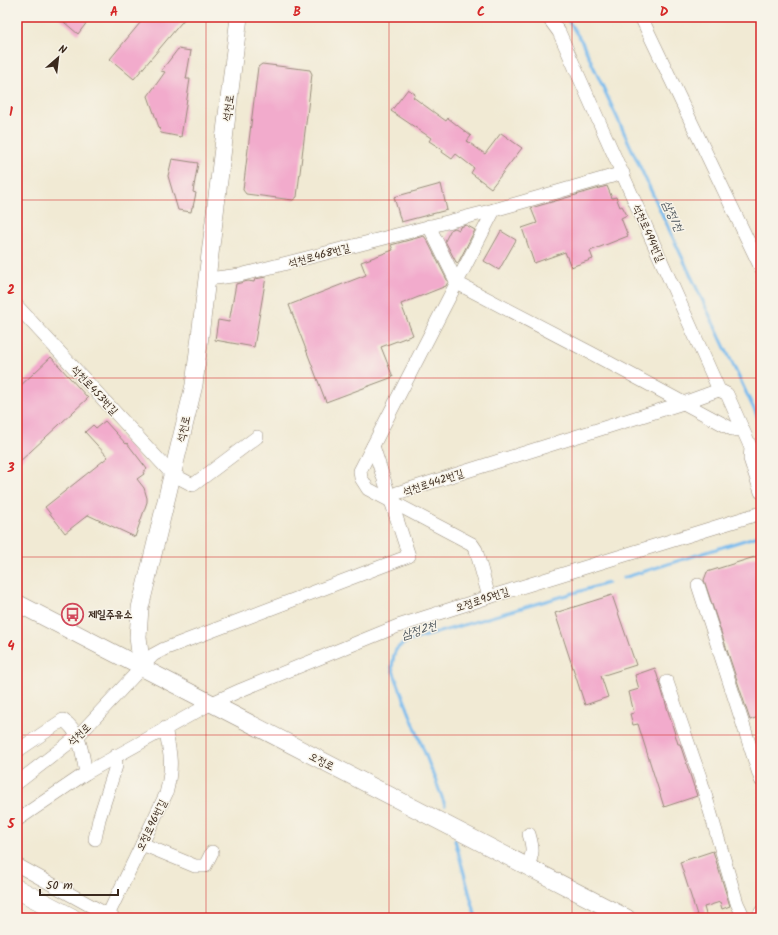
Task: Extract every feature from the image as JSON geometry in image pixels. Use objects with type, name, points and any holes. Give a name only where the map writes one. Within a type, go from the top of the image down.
[{"type":"highway","points":[[17,889],[72,918]]},
{"type":"main road","name":"석천로","points":[[142,669],[138,637],[140,608],[194,385],[239,17]]},
{"type":"main road","name":"오정로","points":[[17,603],[626,918]]},
{"type":"street","name":"석천로494번길","points":[[548,17],[559,32],[623,172],[719,390],[727,394],[751,448],[750,459],[761,492]]},
{"type":"street","points":[[641,17],[761,268]]},
{"type":"street","name":"석천로468번길","points":[[207,277],[216,278],[240,275],[494,210],[623,172]]},
{"type":"street","points":[[489,596],[476,550],[472,544],[368,489],[361,478],[360,471],[494,210]]},
{"type":"street","points":[[429,226],[457,283],[732,429],[737,430],[742,428]]},
{"type":"street","name":"석천로453번길","points":[[17,306],[172,474]]},
{"type":"street","name":"석천로442번길","points":[[142,669],[153,655],[164,649],[409,556],[391,501],[398,493],[683,403],[719,390]]},
{"type":"street","points":[[172,474],[194,484],[257,437]]},
{"type":"street","points":[[373,446],[391,501]]},
{"type":"street","name":"오정로95번길","points":[[210,704],[398,626],[489,596],[761,513]]},
{"type":"street","points":[[698,584],[761,780]]},
{"type":"street","name":"석천로","points":[[17,784],[78,736],[142,669]]},
{"type":"street","points":[[667,682],[700,777],[737,903],[744,918]]},
{"type":"street","points":[[17,820],[86,773],[210,704]]},
{"type":"street","points":[[17,751],[63,720],[69,724],[78,736],[86,773]]},
{"type":"street","name":"오정로96번길","points":[[17,865],[110,917],[166,794],[170,777],[171,755],[165,728]]},
{"type":"street","points":[[95,839],[99,819],[116,766],[115,756]]},
{"type":"street","points":[[527,867],[533,856],[533,846],[529,834]]},
{"type":"street","points":[[142,844],[195,866],[205,866],[212,852]]},
{"type":"street","points":[[758,918],[761,912]]},
{"type":"building","points":[[58,17],[91,17],[78,34]]},
{"type":"building","points":[[145,17],[186,17],[134,79],[110,59]]},
{"type":"building","points":[[178,49],[191,51],[186,79],[190,79],[181,137],[161,133],[148,96],[165,72],[161,71]]},
{"type":"building","points":[[262,64],[310,70],[312,74],[297,197],[293,200],[246,194],[243,190],[258,67]]},
{"type":"building","points":[[408,89],[415,94],[413,97],[446,121],[448,118],[471,136],[467,141],[485,154],[501,133],[522,148],[491,188],[471,173],[474,168],[456,154],[452,159],[442,152],[443,150],[429,141],[431,138],[391,111]]},
{"type":"building","points":[[172,159],[198,163],[193,192],[196,193],[191,212],[178,210],[168,176]]},
{"type":"building","points":[[441,184],[447,210],[401,222],[394,197]]},
{"type":"building","points":[[607,186],[612,198],[616,197],[620,207],[622,206],[627,215],[621,218],[628,236],[590,251],[593,259],[571,267],[565,252],[534,263],[522,228],[537,223],[531,208]]},
{"type":"building","points":[[466,225],[475,230],[458,263],[456,262],[445,241],[451,229],[455,228],[459,230],[460,227]]},
{"type":"building","points":[[501,231],[516,240],[499,270],[484,261]]},
{"type":"building","points":[[424,236],[448,282],[446,286],[401,304],[413,335],[381,347],[393,377],[326,402],[289,305],[366,275],[361,262],[393,250],[391,245]]},
{"type":"building","points":[[266,277],[254,347],[215,340],[218,320],[229,322],[236,284],[248,281],[254,282],[255,279]]},
{"type":"building","points":[[51,357],[88,398],[17,464],[17,389]]},
{"type":"building","points":[[105,421],[126,444],[127,443],[147,469],[143,472],[144,474],[137,479],[144,488],[147,502],[135,537],[88,515],[65,533],[45,507],[108,457],[85,432],[93,425],[96,428]]},
{"type":"building","points":[[761,555],[761,716],[750,720],[704,580],[707,572]]},
{"type":"building","points":[[612,595],[636,665],[601,676],[608,697],[585,705],[555,613]]},
{"type":"building","points":[[655,668],[678,744],[680,744],[697,796],[664,807],[638,724],[633,725],[630,714],[634,713],[629,692],[639,689],[635,675]]},
{"type":"building","points":[[713,851],[730,906],[722,909],[720,902],[704,907],[707,918],[698,918],[680,862]]},
{"type":"waterway","name":"삼정1천","points":[[566,17],[582,42],[761,424]]},
{"type":"waterway","name":"삼정2천","points":[[623,578],[761,535]]},
{"type":"waterway","name":"삼정2천","points":[[445,805],[392,668],[394,653],[398,647],[412,640],[608,583]]},
{"type":"waterway","name":"삼정2천","points":[[455,840],[476,918]]},
{"type":"place","name":"제일주유소","points":[[72,614]]}]
